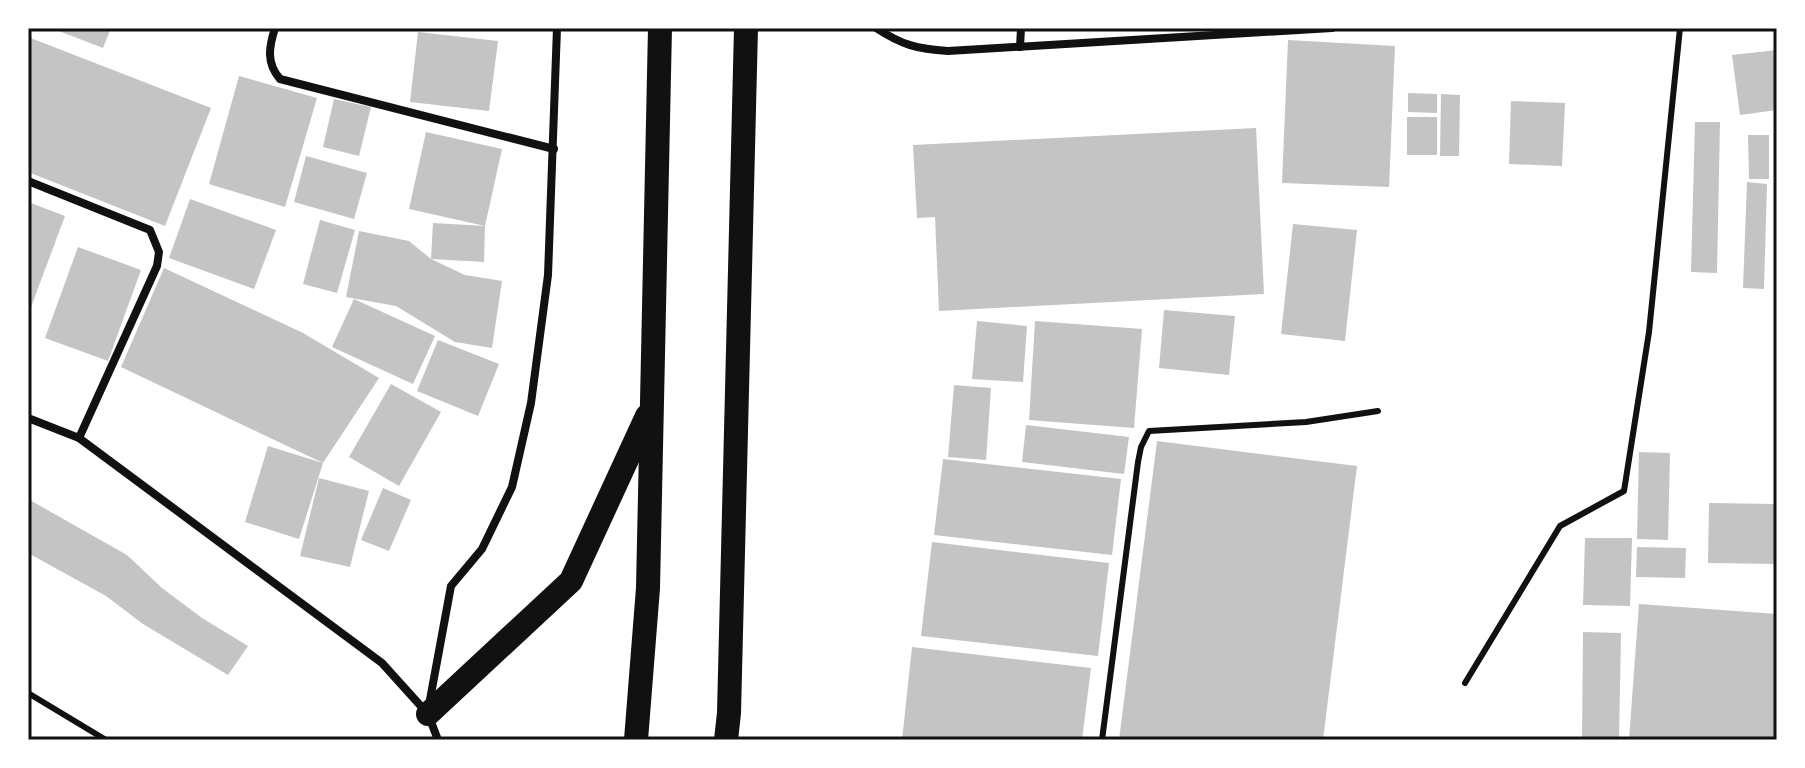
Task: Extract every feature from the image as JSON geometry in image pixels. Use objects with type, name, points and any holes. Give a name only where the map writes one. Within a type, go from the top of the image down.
[{"type":"highway","points":[[636,740],[648,588],[660,28]]},
{"type":"highway","points":[[726,740],[746,28]]},
{"type":"highway","points":[[428,714],[571,581],[653,404]]},
{"type":"street","points":[[275,28],[269,48],[270,60],[280,79],[554,149]]},
{"type":"street","points":[[428,714],[451,586],[482,549],[512,487],[531,403],[548,275],[557,28]]},
{"type":"street","points":[[876,28],[917,49],[948,51],[1332,28]]},
{"type":"street","points":[[1020,47],[1021,28]]},
{"type":"street","points":[[28,181],[150,230],[159,252],[157,266],[79,438]]},
{"type":"street","points":[[28,418],[79,438],[382,663],[428,714],[438,740]]},
{"type":"lane","points":[[1465,683],[1560,526],[1624,491],[1649,332],[1680,28]]},
{"type":"lane","points":[[1102,740],[1138,462],[1149,431],[1306,422],[1378,411]]},
{"type":"lane","points":[[28,693],[106,740]]},
{"type":"building","points":[[51,28],[111,28],[103,48]]},
{"type":"building","points":[[418,32],[498,41],[489,111],[410,102]]},
{"type":"building","points":[[28,37],[211,108],[165,226],[28,172]]},
{"type":"building","points":[[1288,40],[1395,46],[1389,187],[1282,183]]},
{"type":"building","points":[[1777,50],[1777,110],[1740,115],[1732,55]]},
{"type":"building","points":[[239,76],[317,98],[285,207],[209,184]]},
{"type":"building","points":[[1408,93],[1437,94],[1437,113],[1408,112]]},
{"type":"building","points":[[1441,94],[1460,95],[1459,156],[1440,156]]},
{"type":"building","points":[[334,99],[371,107],[359,156],[323,147]]},
{"type":"building","points":[[1511,101],[1565,103],[1562,166],[1509,164]]},
{"type":"building","points":[[1407,117],[1437,117],[1437,155],[1407,155]]},
{"type":"building","points":[[1695,122],[1720,122],[1717,273],[1691,272]]},
{"type":"building","points":[[1256,128],[1264,294],[939,311],[935,217],[917,218],[913,145]]},
{"type":"building","points":[[426,132],[502,149],[485,226],[409,209]]},
{"type":"building","points":[[1748,135],[1769,135],[1769,179],[1749,179]]},
{"type":"building","points":[[306,156],[367,173],[354,219],[294,202]]},
{"type":"building","points":[[1747,182],[1767,184],[1764,289],[1743,288]]},
{"type":"building","points":[[190,199],[276,230],[254,289],[169,258]]},
{"type":"building","points":[[28,202],[65,216],[28,315]]},
{"type":"building","points":[[320,220],[355,230],[337,293],[303,284]]},
{"type":"building","points":[[433,223],[485,226],[484,262],[431,259]]},
{"type":"building","points":[[1293,224],[1357,230],[1345,341],[1281,334]]},
{"type":"building","points":[[359,231],[409,241],[431,259],[465,275],[502,281],[492,348],[455,342],[396,306],[346,297]]},
{"type":"building","points":[[78,247],[141,270],[108,361],[45,338]]},
{"type":"building","points":[[164,268],[303,333],[379,378],[323,463],[121,367]]},
{"type":"building","points":[[354,299],[435,336],[413,384],[332,347]]},
{"type":"building","points":[[1164,310],[1235,316],[1229,375],[1159,368]]},
{"type":"building","points":[[977,321],[1027,326],[1023,382],[972,379]]},
{"type":"building","points":[[1035,321],[1142,329],[1134,428],[1029,420]]},
{"type":"building","points":[[438,340],[499,364],[478,416],[417,391]]},
{"type":"building","points":[[391,384],[441,412],[399,486],[349,457]]},
{"type":"building","points":[[954,385],[991,388],[986,460],[948,457]]},
{"type":"building","points":[[1026,425],[1129,437],[1124,474],[1022,462]]},
{"type":"building","points":[[1157,441],[1357,466],[1323,740],[1119,740]]},
{"type":"building","points":[[268,446],[323,463],[299,539],[245,522]]},
{"type":"building","points":[[1639,452],[1670,453],[1668,540],[1637,539]]},
{"type":"building","points":[[943,459],[1121,479],[1112,555],[934,535]]},
{"type":"building","points":[[319,478],[369,491],[350,567],[300,556]]},
{"type":"building","points":[[383,488],[411,500],[389,551],[361,540]]},
{"type":"building","points":[[28,499],[127,555],[162,588],[202,618],[248,646],[228,675],[143,624],[106,596],[28,553]]},
{"type":"building","points":[[1709,503],[1777,504],[1777,564],[1708,563]]},
{"type":"building","points":[[1585,538],[1632,538],[1630,606],[1583,605]]},
{"type":"building","points":[[932,542],[1109,563],[1098,656],[921,636]]},
{"type":"building","points":[[1637,547],[1686,548],[1685,578],[1636,577]]},
{"type":"building","points":[[1639,604],[1777,614],[1777,740],[1629,740]]},
{"type":"building","points":[[1583,632],[1621,633],[1619,740],[1582,740]]},
{"type":"building","points":[[912,647],[1091,668],[1082,740],[902,740]]}]
